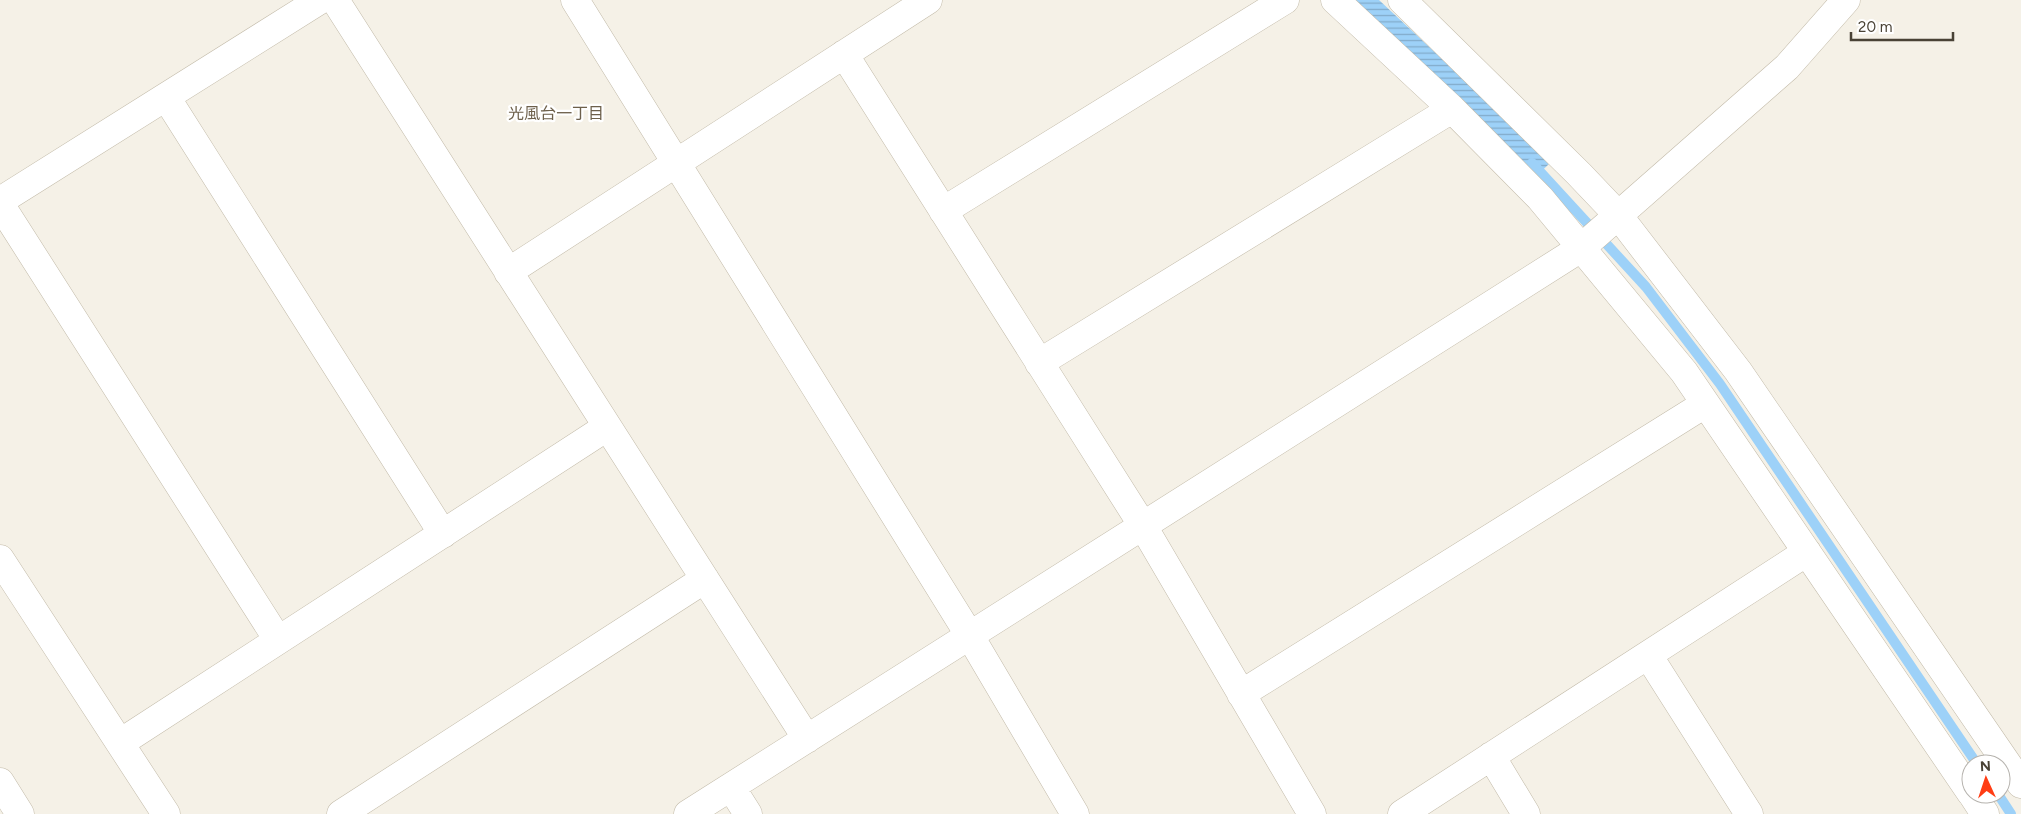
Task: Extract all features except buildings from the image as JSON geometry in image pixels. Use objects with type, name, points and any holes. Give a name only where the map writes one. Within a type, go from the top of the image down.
[{"type":"street","points":[[278,640],[0,203],[320,0]]},
{"type":"street","points":[[335,0],[807,739]]},
{"type":"street","points":[[508,272],[928,0]]},
{"type":"street","points":[[944,211],[1285,0]]},
{"type":"street","points":[[1334,0],[1452,109],[1540,198],[1684,372],[1961,778]]},
{"type":"street","points":[[1402,0],[1572,167],[1618,215],[1738,371],[2021,784]]},
{"type":"street","points":[[688,814],[1581,248],[1787,67],[1846,0]]},
{"type":"street","points":[[580,2],[677,163],[970,636],[1075,814]]},
{"type":"street","points":[[844,54],[1143,526],[1312,814]]},
{"type":"street","points":[[166,97],[443,534]]},
{"type":"street","points":[[1040,363],[1452,109]]},
{"type":"street","points":[[1241,694],[1705,404]]},
{"type":"street","points":[[120,743],[607,427]]},
{"type":"street","points":[[1402,814],[1807,552]]},
{"type":"street","points":[[0,559],[8,587],[120,743],[166,814]]},
{"type":"street","points":[[341,814],[705,579]]},
{"type":"street","points":[[1648,655],[1749,814]]},
{"type":"street","points":[[1491,756],[1526,814]]},
{"type":"street","points":[[0,782],[20,814]]},
{"type":"street","points":[[731,787],[748,814]]},
{"type":"water","points":[[1345,0],[1379,0],[1455,71],[1549,164],[1532,180]]},
{"type":"waterway","points":[[1532,163],[1646,287],[1720,384],[1970,754]]},
{"type":"waterway","points":[[2004,804],[2011,814]]},
{"type":"district","name":"光風台一丁目","points":[[556,113]]}]
